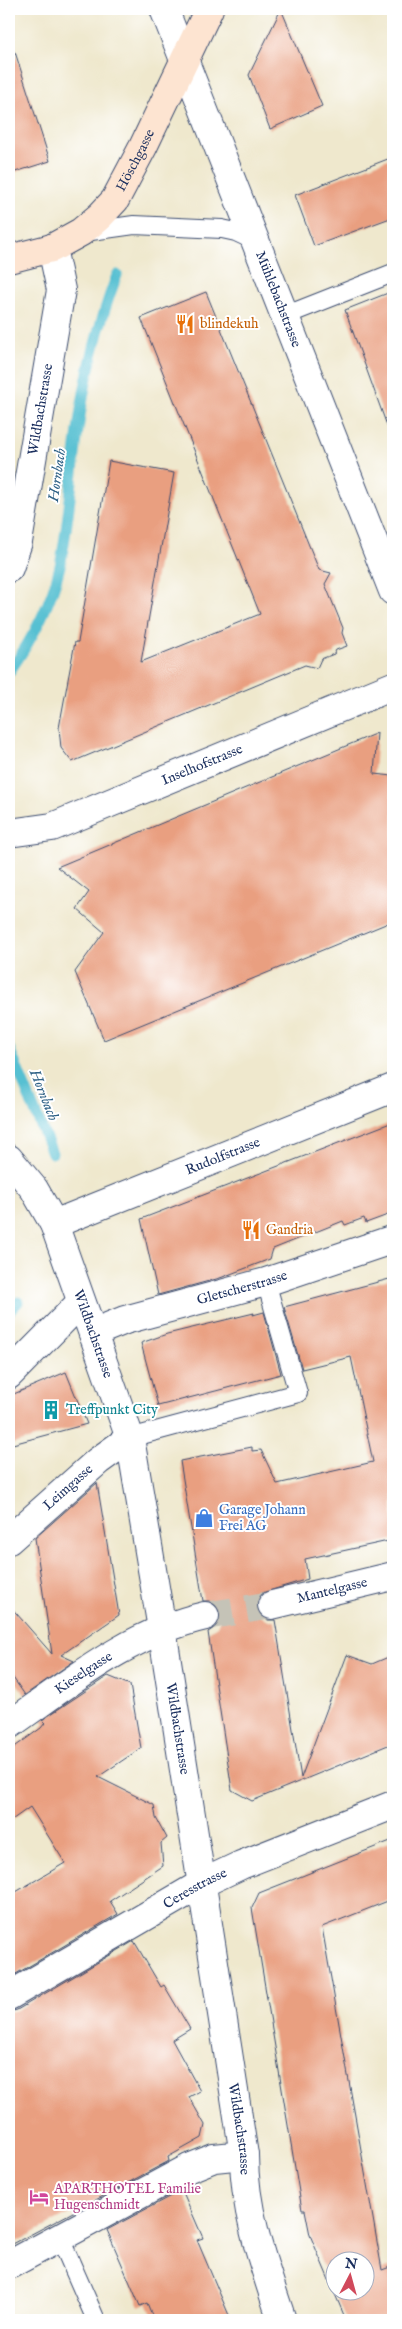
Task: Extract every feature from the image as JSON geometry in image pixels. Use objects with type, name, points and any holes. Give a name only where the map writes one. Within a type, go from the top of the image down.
[{"type":"main road","name":"Höschgasse","points":[[9,259],[52,248],[81,232],[115,200],[143,147],[208,9]]},
{"type":"street","name":"Mühlebachstrasse","points":[[164,9],[393,591]]},
{"type":"street","name":"Wildbachstrasse","points":[[9,568],[18,542],[61,290],[52,248]]},
{"type":"street","name":"Inselhofstrasse","points":[[9,833],[52,828],[393,686]]},
{"type":"street","name":"Rudolfstrasse","points":[[54,1224],[393,1088]]},
{"type":"street","name":"Wildbachstrasse","points":[[9,1160],[34,1189],[54,1224],[130,1438],[203,1883],[244,2155],[244,2181],[247,2205],[282,2320]]},
{"type":"street","name":"Gletscherstrasse","points":[[93,1333],[125,1320],[266,1282],[391,1240]]},
{"type":"street","points":[[9,1375],[81,1302]]},
{"type":"street","name":"Leimgasse","points":[[9,1540],[98,1460],[130,1438]]},
{"type":"street","name":"Mantelgasse","points":[[272,1605],[393,1576]]},
{"type":"street","points":[[162,1629],[205,1616]]},
{"type":"street","name":"Kieselgasse","points":[[9,1725],[115,1651],[162,1629]]},
{"type":"street","name":"Ceresstrasse","points":[[9,1996],[203,1883],[240,1865],[393,1805]]},
{"type":"street","points":[[9,2265],[189,2168],[214,2158],[244,2155]]},
{"type":"lane","points":[[81,232],[134,225],[222,229],[236,232],[255,241]]},
{"type":"lane","points":[[284,316],[393,273]]},
{"type":"lane","points":[[130,1438],[298,1393],[266,1282]]},
{"type":"lane","points":[[60,2238],[96,2320]]},
{"type":"building","points":[[281,9],[322,106],[270,129],[249,75]]},
{"type":"building","points":[[15,52],[50,161],[9,174],[9,53]]},
{"type":"building","points":[[393,157],[393,217],[314,246],[295,195]]},
{"type":"building","points":[[393,291],[393,434],[390,434],[345,310]]},
{"type":"building","points":[[206,292],[319,570],[331,573],[325,584],[343,628],[342,633],[347,646],[321,659],[317,668],[305,665],[72,762],[61,748],[59,728],[75,642],[78,642],[109,461],[174,473],[141,662],[260,614],[141,318]]},
{"type":"building","points":[[377,733],[374,774],[393,776],[391,795],[393,800],[393,921],[104,1040],[75,972],[104,932],[77,909],[89,892],[57,867]]},
{"type":"building","points":[[393,1122],[393,1213],[366,1223],[364,1218],[345,1225],[343,1221],[273,1249],[270,1259],[220,1278],[158,1295],[141,1219]]},
{"type":"building","points":[[393,1278],[393,1540],[305,1559],[308,1579],[262,1593],[257,1600],[257,1608],[261,1616],[268,1620],[275,1620],[301,1778],[347,1655],[372,1664],[393,1655],[393,1743],[252,1801],[232,1790],[208,1632],[217,1626],[220,1612],[215,1604],[203,1601],[180,1461],[252,1447],[252,1451],[261,1450],[277,1484],[373,1462],[351,1357],[302,1369],[284,1307]]},
{"type":"building","points":[[264,1312],[281,1374],[158,1406],[141,1343],[167,1334]]},
{"type":"building","name":"Treffpunkt City","points":[[66,1372],[87,1424],[9,1445],[9,1396]]},
{"type":"building","points":[[97,1483],[119,1615],[61,1655],[74,1661],[25,1695],[9,1672],[9,1605],[52,1654],[35,1538]]},
{"type":"building","points":[[108,1676],[130,1685],[141,1748],[98,1777],[154,1805],[156,1818],[167,1838],[161,1843],[163,1866],[110,1901],[118,1914],[9,1978],[9,1896],[65,1863],[30,1807],[9,1822],[9,1751],[41,1728],[45,1723],[42,1720]]},
{"type":"building","points":[[393,1840],[393,1899],[322,1927],[382,2270],[393,2266],[393,2320],[346,2320],[338,2302],[374,2302],[374,2252],[324,2252],[324,2268],[310,2235],[305,2210],[302,2210],[252,1908],[259,1893]]},
{"type":"building","points":[[134,1941],[161,1987],[164,1985],[190,2029],[172,2040],[200,2091],[189,2097],[205,2125],[202,2138],[168,2157],[169,2161],[9,2246],[9,2012],[17,2010]]},
{"type":"building","points":[[182,2190],[203,2238],[197,2240],[231,2320],[154,2320],[147,2303],[140,2306],[107,2230]]},
{"type":"waterway","name":"Hornbach","points":[[9,672],[40,621],[60,566],[84,390],[98,332],[117,275]]},
{"type":"waterway","name":"Hornbach","points":[[9,1048],[52,1153]]},
{"type":"waterway","name":"Hornbach","points":[[9,1311],[18,1302]]},
{"type":"tunnel","points":[[205,1616],[272,1605]]},
{"type":"place","name":"blindekuh","points":[[185,324]]},
{"type":"place","name":"Gandria","points":[[251,1230]]},
{"type":"place","name":"Treffpunkt City","points":[[51,1410]]},
{"type":"place","name":"Garage Johann Frei AG","points":[[204,1518]]},
{"type":"place","name":"APARTHOTEL Familie Hugenschmidt","points":[[39,2197]]}]
